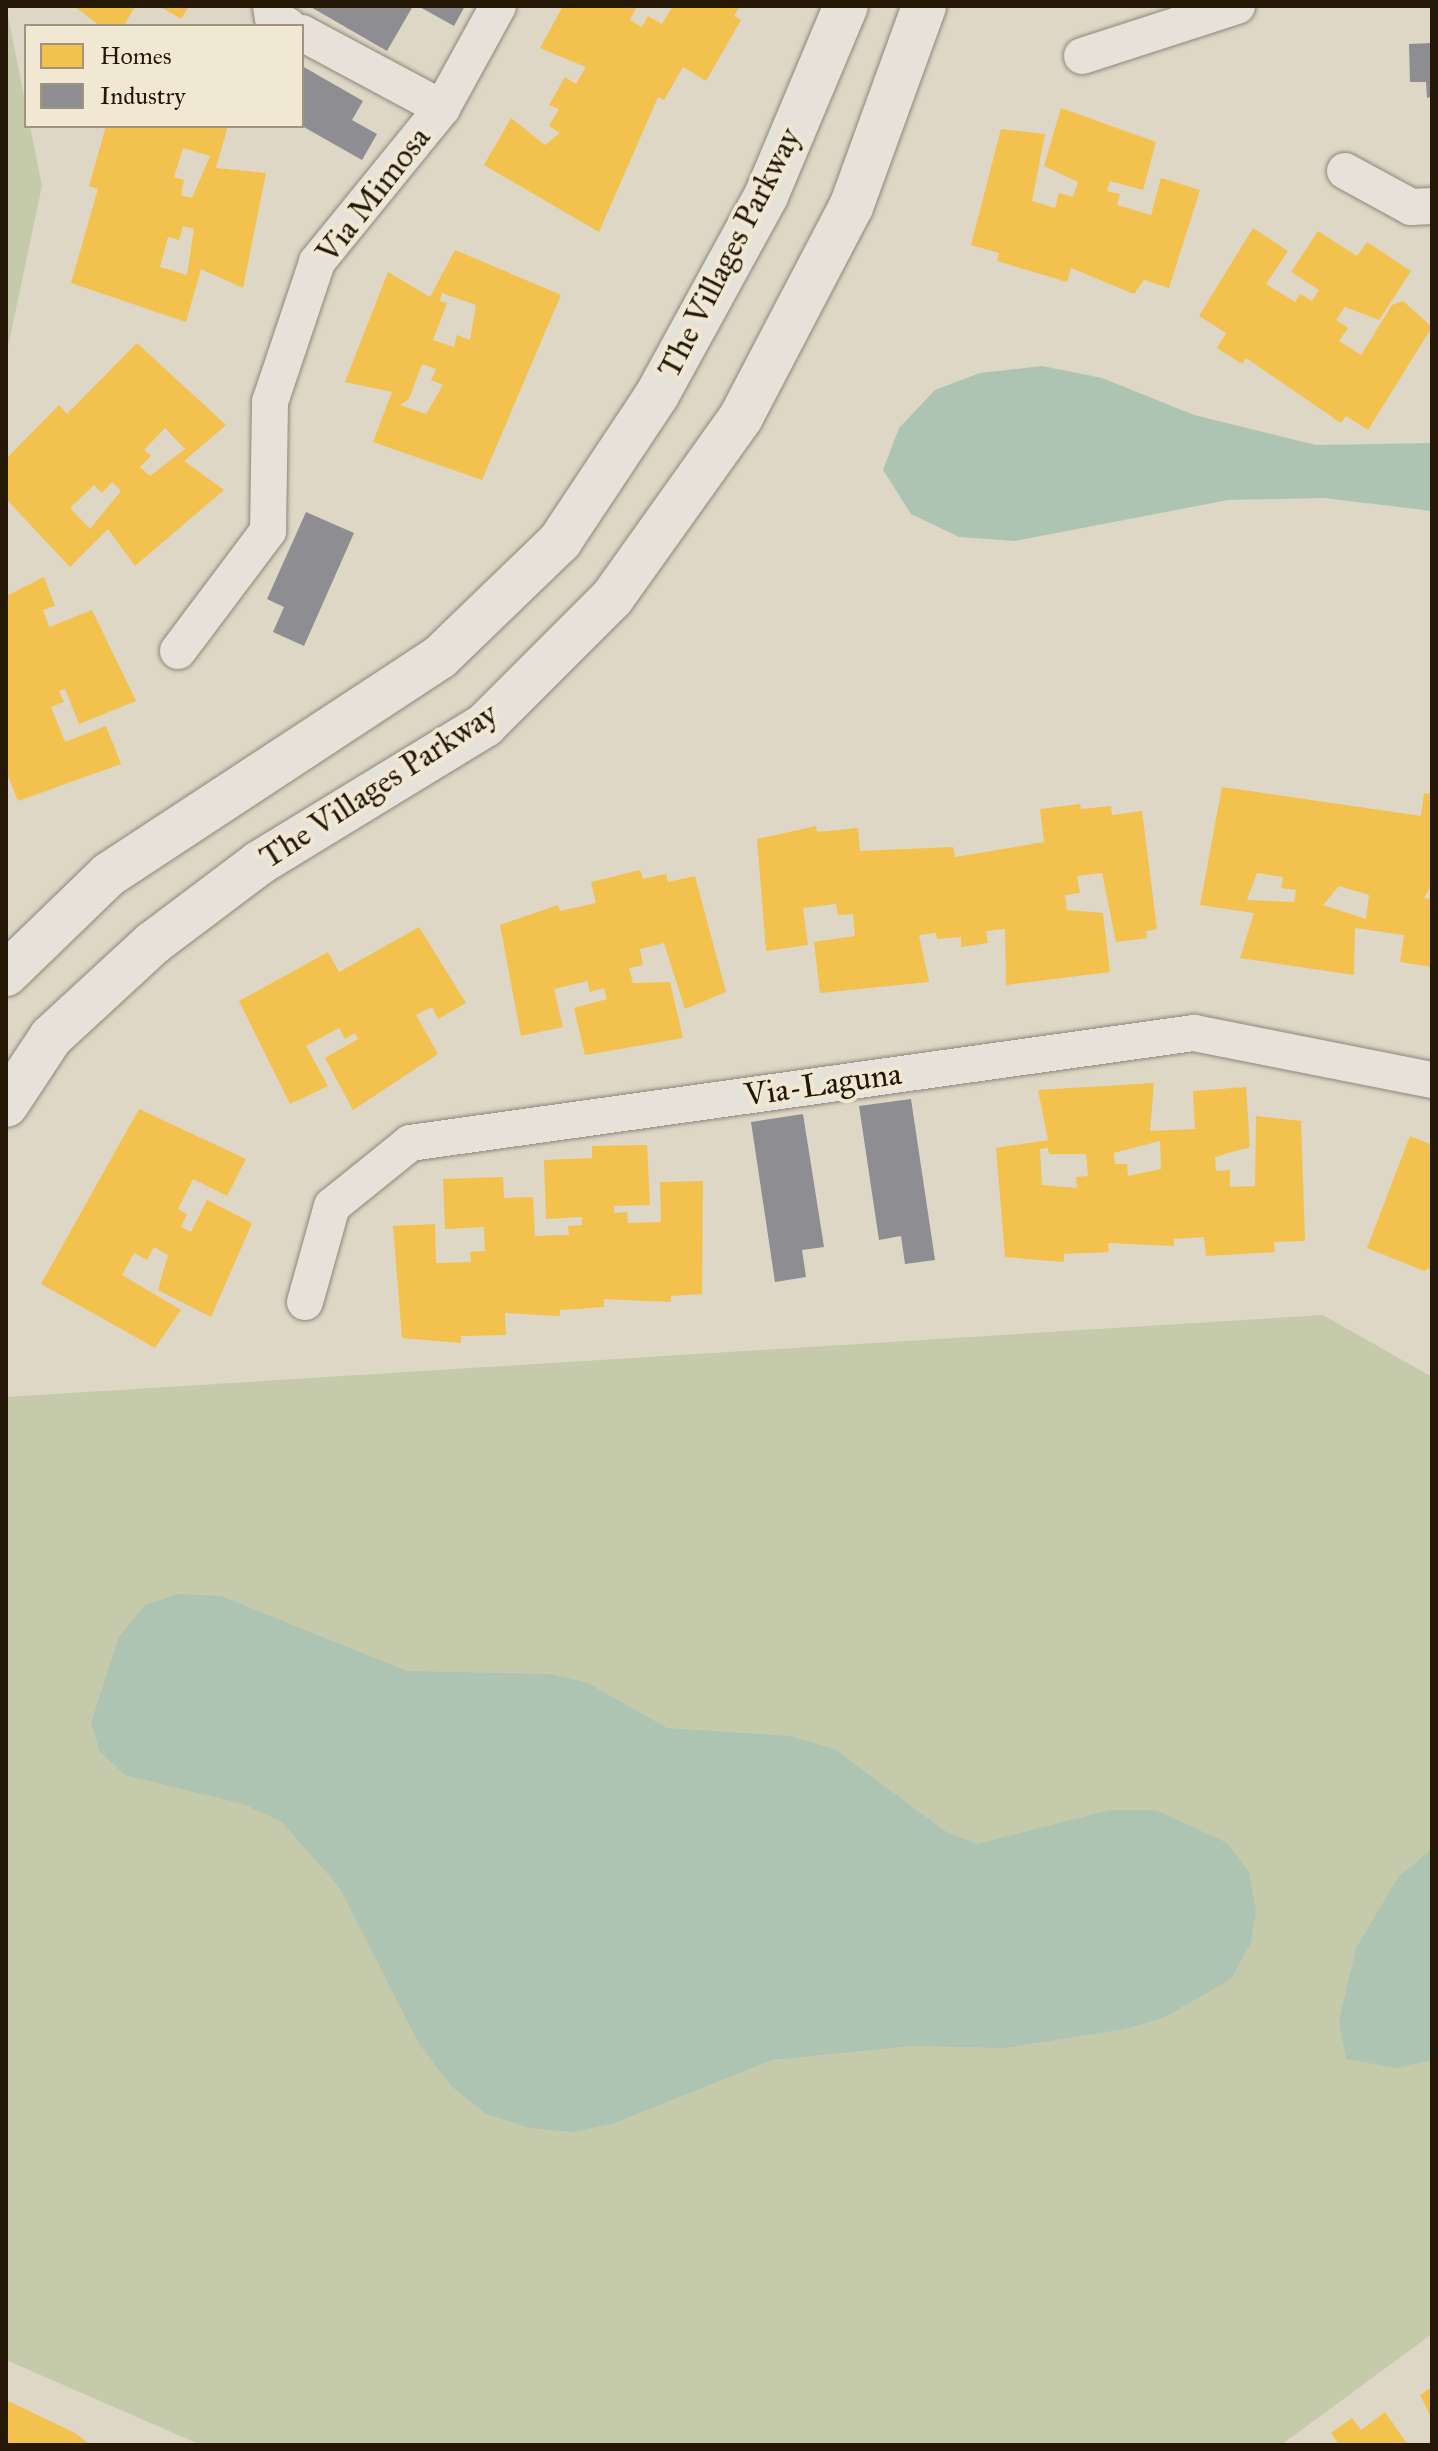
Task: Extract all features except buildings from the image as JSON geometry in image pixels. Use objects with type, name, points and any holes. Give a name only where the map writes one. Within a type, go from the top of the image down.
[{"type":"street","points":[[271,6],[273,18],[284,24]]},
{"type":"street","name":"Via Mimosa","points":[[178,651],[268,531],[270,402],[317,262],[442,108],[498,6]]},
{"type":"street","name":"The Villages Parkway","points":[[6,974],[108,875],[440,657],[560,541],[657,395],[766,196],[846,6]]},
{"type":"street","name":"The Villages Parkway","points":[[6,1105],[51,1037],[153,943],[259,863],[485,725],[612,598],[741,417],[851,207],[924,6]]},
{"type":"street","points":[[1082,56],[1237,6]]},
{"type":"street","points":[[304,34],[442,108]]},
{"type":"street","points":[[1345,171],[1411,207],[1432,206]]},
{"type":"street","name":"Via-Laguna","points":[[305,1302],[332,1206],[410,1143],[1194,1033],[1432,1080]]},
{"type":"shaded area","points":[[6,6],[24,96],[24,128],[30,128],[42,186],[6,356]]},
{"type":"shaded area","points":[[1042,366],[1102,378],[1194,415],[1316,445],[1432,443],[1432,511],[1324,498],[1228,500],[1015,541],[959,537],[911,514],[883,470],[899,428],[935,390],[980,373]]},
{"type":"shaded area","points":[[1323,1315],[1432,1377],[1432,2334],[1281,2445],[201,2445],[6,2360],[6,1397]]},
{"type":"shaded area","points":[[178,1594],[221,1596],[407,1671],[550,1674],[586,1682],[667,1728],[789,1736],[835,1749],[945,1831],[977,1844],[1110,1810],[1156,1810],[1227,1843],[1249,1872],[1256,1910],[1251,1942],[1231,1979],[1165,2017],[1125,2029],[1005,2048],[911,2046],[772,2060],[612,2124],[572,2132],[530,2128],[487,2114],[452,2087],[419,2044],[339,1887],[282,1822],[243,1804],[125,1775],[100,1752],[91,1723],[119,1637],[145,1605]]},
{"type":"shaded area","points":[[1432,1849],[1432,2060],[1396,2068],[1346,2059],[1339,2021],[1356,1948],[1399,1876]]}]
